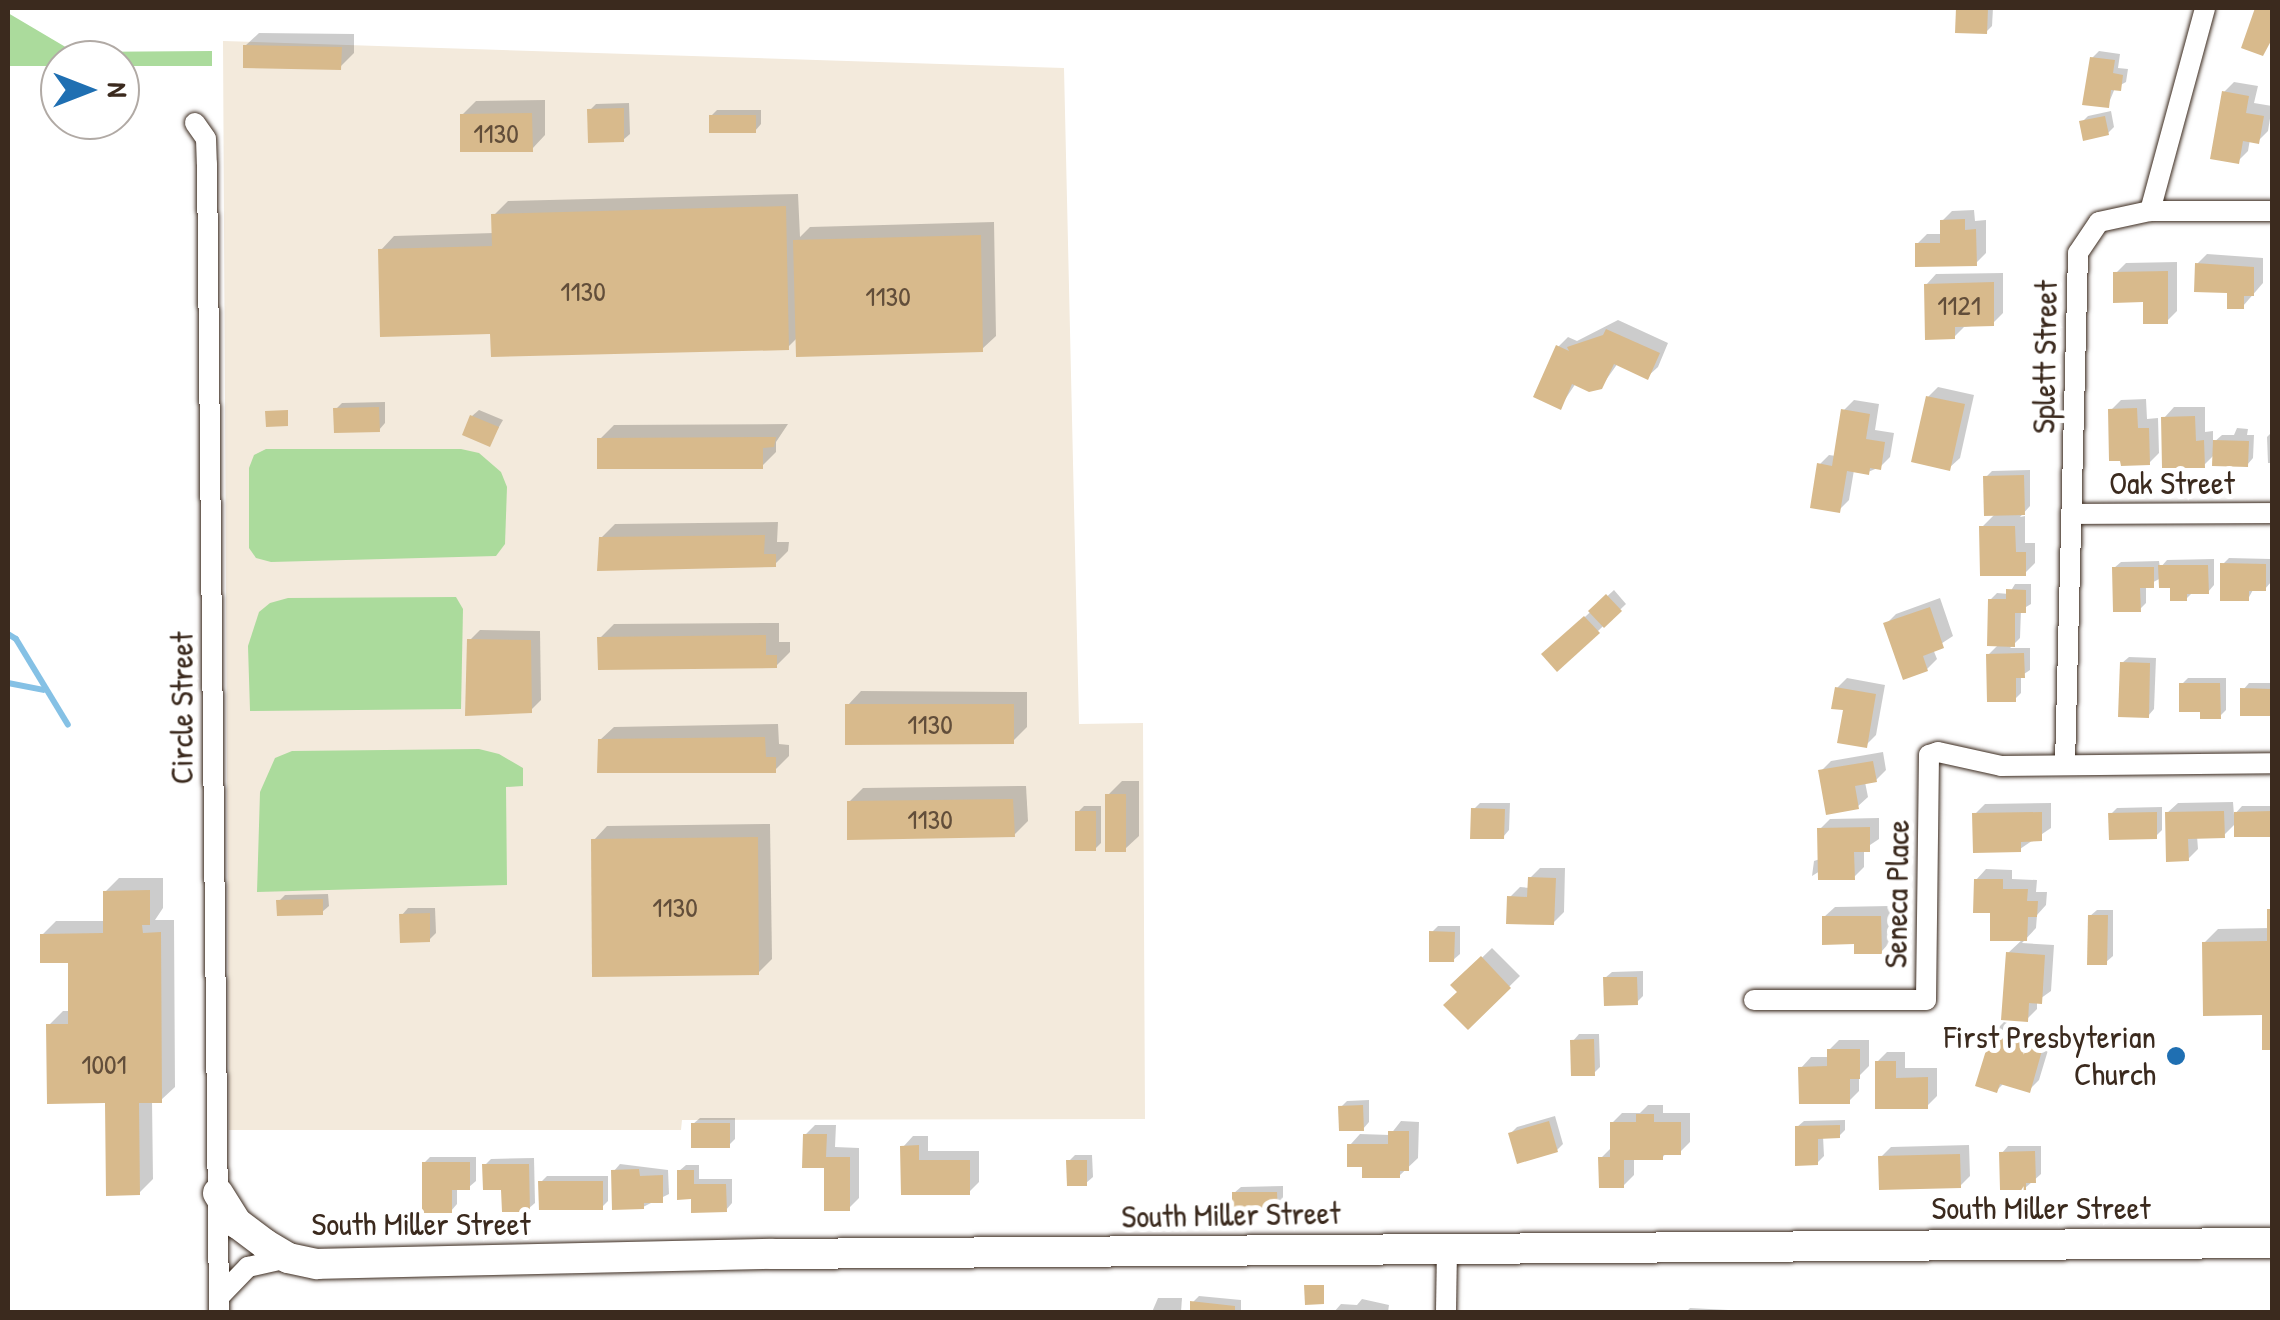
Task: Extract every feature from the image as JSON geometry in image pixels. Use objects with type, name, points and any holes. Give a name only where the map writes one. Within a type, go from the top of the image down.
[{"type":"street","points":[[2150,212],[2206,8]]},
{"type":"street","name":"Circle Street","points":[[195,123],[206,139],[207,164],[219,1305]]},
{"type":"street","name":"Splett Street","points":[[2065,764],[2078,253],[2098,222],[2150,212],[2272,211]]},
{"type":"street","name":"Oak Street","points":[[2072,514],[2272,513]]},
{"type":"street","name":"Seneca Place","points":[[1754,1000],[1926,1000],[1929,755],[1938,752],[2001,766],[2065,764]]},
{"type":"street","points":[[2065,764],[2272,764]]},
{"type":"street","name":"South Miller Street","points":[[218,1193],[238,1223],[288,1258],[317,1264],[1448,1247],[2272,1243]]},
{"type":"street","points":[[1446,1312],[1448,1247]]},
{"type":"street","name":"Circle Street","points":[[219,1305],[248,1267],[288,1258]]},
{"type":"shaded area","points":[[223,41],[1064,68],[1079,724],[1143,723],[1145,1119],[682,1120],[681,1130],[229,1130]]},
{"type":"green space","points":[[8,13],[54,40],[40,40],[40,66],[8,66]]},
{"type":"green space","points":[[212,51],[212,66],[140,66],[140,52]]},
{"type":"green space","points":[[266,449],[461,449],[479,453],[501,472],[507,487],[505,544],[496,556],[271,562],[256,558],[249,548],[249,468],[254,455]]},
{"type":"green space","points":[[456,597],[463,609],[461,709],[250,711],[248,646],[259,612],[270,603],[288,598]]},
{"type":"green space","points":[[479,749],[499,754],[523,768],[523,786],[506,787],[507,885],[257,892],[260,792],[275,758],[292,751]]},
{"type":"building","points":[[1956,8],[1988,8],[1987,34],[1955,33]]},
{"type":"building","points":[[2255,8],[2272,8],[2272,39],[2263,56],[2241,48]]},
{"type":"building","points":[[243,45],[342,47],[341,70],[243,68]]},
{"type":"building","points":[[2090,57],[2115,60],[2113,73],[2123,75],[2121,91],[2111,90],[2109,108],[2082,105]]},
{"type":"building","points":[[2222,91],[2249,96],[2246,113],[2264,116],[2259,144],[2243,141],[2239,164],[2210,159]]},
{"type":"building","points":[[624,108],[624,142],[588,143],[587,109]]},
{"type":"building","points":[[532,113],[533,152],[460,152],[460,114]]},
{"type":"building","points":[[709,115],[756,115],[756,133],[709,133]]},
{"type":"building","points":[[2105,116],[2109,135],[2083,141],[2079,121]]},
{"type":"building","points":[[786,206],[789,350],[491,357],[490,334],[380,337],[378,249],[492,246],[491,214]]},
{"type":"building","points":[[1965,219],[1965,230],[1976,229],[1977,266],[1915,267],[1915,243],[1940,243],[1940,220]]},
{"type":"building","points":[[981,235],[983,352],[796,357],[793,240]]},
{"type":"building","points":[[2195,263],[2254,267],[2254,296],[2244,296],[2244,309],[2227,309],[2227,293],[2194,292]]},
{"type":"building","points":[[2168,271],[2168,324],[2143,324],[2143,302],[2113,303],[2113,272]]},
{"type":"building","points":[[1994,282],[1994,326],[1955,327],[1955,339],[1925,340],[1924,284]]},
{"type":"building","points":[[1606,329],[1660,353],[1648,380],[1614,364],[1602,389],[1589,392],[1572,384],[1561,410],[1533,397],[1556,345],[1569,351],[1567,347],[1603,335]]},
{"type":"building","points":[[1926,396],[1965,404],[1950,471],[1911,462]]},
{"type":"building","points":[[379,407],[380,432],[334,433],[333,408]]},
{"type":"building","points":[[2137,408],[2138,428],[2149,428],[2150,465],[2121,466],[2120,461],[2109,461],[2108,409]]},
{"type":"building","points":[[1841,409],[1870,414],[1866,439],[1885,442],[1881,470],[1870,468],[1869,475],[1847,471],[1840,513],[1810,508],[1817,463],[1832,466]]},
{"type":"building","points":[[288,410],[288,426],[266,427],[265,411]]},
{"type":"building","points":[[470,415],[499,427],[490,447],[462,435]]},
{"type":"building","points":[[2195,416],[2196,441],[2204,440],[2205,468],[2162,468],[2161,417]]},
{"type":"building","points":[[776,437],[774,447],[763,448],[763,469],[597,469],[597,438]]},
{"type":"building","points":[[2213,440],[2249,441],[2248,467],[2212,466]]},
{"type":"building","points":[[2024,475],[2025,515],[1984,516],[1983,476]]},
{"type":"building","points":[[1979,526],[2015,526],[2016,552],[2026,552],[2026,576],[1980,576]]},
{"type":"building","points":[[765,535],[764,554],[776,554],[776,567],[597,571],[599,537]]},
{"type":"building","points":[[2220,563],[2266,564],[2266,591],[2249,591],[2249,601],[2220,601]]},
{"type":"building","points":[[2158,565],[2208,565],[2209,594],[2187,594],[2187,601],[2170,601],[2170,588],[2159,588]]},
{"type":"building","points":[[2112,567],[2154,567],[2154,588],[2140,588],[2141,612],[2113,612]]},
{"type":"building","points":[[2006,589],[2026,590],[2026,613],[2015,613],[2015,647],[1987,646],[1988,599],[2006,599]]},
{"type":"building","points":[[1606,594],[1622,611],[1604,628],[1588,611]]},
{"type":"building","points":[[1930,607],[1944,648],[1923,656],[1928,671],[1903,680],[1883,623]]},
{"type":"building","points":[[1584,616],[1600,633],[1557,672],[1541,654]]},
{"type":"building","points":[[766,635],[766,655],[777,655],[777,668],[598,670],[597,637]]},
{"type":"building","points":[[467,639],[531,640],[532,713],[465,716]]},
{"type":"building","points":[[2024,653],[2025,678],[2016,678],[2016,702],[1987,702],[1986,654]]},
{"type":"building","points":[[2120,662],[2150,663],[2149,718],[2118,717]]},
{"type":"building","points":[[2179,683],[2220,683],[2221,719],[2200,719],[2200,712],[2179,712]]},
{"type":"building","points":[[1835,687],[1876,694],[1867,748],[1837,743],[1843,710],[1831,709]]},
{"type":"building","points":[[2240,688],[2272,689],[2272,716],[2240,716]]},
{"type":"building","points":[[845,704],[1014,704],[1014,744],[845,745]]},
{"type":"building","points":[[765,737],[766,757],[776,757],[776,773],[597,773],[598,739]]},
{"type":"building","points":[[1873,761],[1877,782],[1855,786],[1859,809],[1826,815],[1818,770]]},
{"type":"building","points":[[1105,794],[1126,794],[1126,852],[1105,852]]},
{"type":"building","points":[[1013,799],[1015,837],[847,840],[847,801]]},
{"type":"building","points":[[1471,808],[1505,809],[1504,839],[1470,839]]},
{"type":"building","points":[[1075,811],[1096,811],[1096,851],[1075,851]]},
{"type":"building","points":[[2224,811],[2225,838],[2188,839],[2189,861],[2166,862],[2165,812]]},
{"type":"building","points":[[2272,811],[2272,837],[2234,837],[2234,812]]},
{"type":"building","points":[[2042,812],[2042,841],[2021,842],[2021,852],[1973,853],[1972,813]]},
{"type":"building","points":[[2157,812],[2157,839],[2109,840],[2108,813]]},
{"type":"building","points":[[1870,827],[1870,852],[1854,852],[1855,880],[1818,880],[1817,828]]},
{"type":"building","points":[[758,837],[759,975],[592,977],[591,839]]},
{"type":"building","points":[[1528,877],[1556,878],[1554,925],[1506,924],[1507,896],[1527,897]]},
{"type":"building","points":[[1974,879],[2003,879],[2003,889],[2028,889],[2027,901],[2038,901],[2037,917],[2028,917],[2027,941],[1990,941],[1990,913],[1973,913]]},
{"type":"building","points":[[150,890],[150,925],[142,925],[143,933],[161,932],[162,1103],[139,1103],[140,1195],[106,1196],[105,1103],[47,1104],[46,1024],[68,1024],[68,963],[40,963],[40,934],[103,933],[103,891]]},
{"type":"building","points":[[323,899],[323,915],[277,916],[276,900]]},
{"type":"building","points":[[2267,909],[2272,909],[2272,1050],[2262,1050],[2262,1015],[2203,1016],[2202,942],[2267,941]]},
{"type":"building","points":[[430,913],[430,942],[400,943],[399,914]]},
{"type":"building","points":[[2088,915],[2108,915],[2107,965],[2087,965]]},
{"type":"building","points":[[1822,916],[1881,916],[1882,954],[1854,954],[1854,944],[1822,945]]},
{"type":"building","points":[[1429,931],[1455,932],[1454,962],[1429,962]]},
{"type":"building","points":[[2006,952],[2045,955],[2042,1004],[2029,1003],[2028,1022],[2001,1020]]},
{"type":"building","points":[[1481,956],[1511,988],[1468,1030],[1443,1005],[1457,992],[1450,985]]},
{"type":"building","points":[[1603,977],[1637,977],[1638,1005],[1604,1006]]},
{"type":"building","points":[[1992,1031],[2043,1047],[2030,1093],[2000,1084],[1997,1093],[1975,1086]]},
{"type":"building","points":[[1594,1039],[1595,1076],[1571,1076],[1570,1040]]},
{"type":"building","points":[[1827,1049],[1860,1049],[1860,1079],[1850,1079],[1850,1104],[1799,1104],[1798,1067],[1827,1066]]},
{"type":"building","points":[[1875,1061],[1896,1061],[1896,1078],[1928,1077],[1928,1109],[1875,1109]]},
{"type":"building","points":[[1363,1105],[1364,1131],[1339,1131],[1338,1106]]},
{"type":"building","points":[[1636,1114],[1654,1114],[1654,1122],[1681,1122],[1681,1155],[1663,1155],[1663,1160],[1624,1160],[1624,1188],[1599,1188],[1598,1157],[1610,1157],[1610,1122],[1636,1122]]},
{"type":"building","points":[[1549,1121],[1558,1152],[1517,1164],[1508,1133]]},
{"type":"building","points":[[691,1123],[730,1123],[730,1148],[691,1148]]},
{"type":"building","points":[[1840,1125],[1840,1138],[1818,1139],[1818,1165],[1795,1166],[1795,1126]]},
{"type":"building","points":[[1388,1131],[1409,1131],[1409,1171],[1400,1171],[1400,1178],[1362,1178],[1362,1167],[1347,1167],[1347,1144],[1388,1144]]},
{"type":"building","points":[[803,1134],[827,1134],[826,1157],[850,1157],[850,1211],[824,1211],[824,1168],[802,1168]]},
{"type":"building","points":[[919,1145],[919,1160],[970,1160],[970,1195],[901,1195],[900,1146]]},
{"type":"building","points":[[2035,1151],[2036,1183],[2026,1183],[2026,1190],[2000,1190],[1999,1152]]},
{"type":"building","points":[[1960,1154],[1961,1188],[1879,1190],[1878,1156]]},
{"type":"building","points":[[1066,1160],[1087,1160],[1087,1186],[1067,1186]]},
{"type":"building","points":[[422,1162],[470,1162],[470,1190],[452,1190],[452,1213],[422,1213]]},
{"type":"building","points":[[482,1164],[529,1164],[530,1212],[502,1212],[501,1190],[483,1190]]},
{"type":"building","points":[[639,1169],[640,1176],[663,1175],[663,1203],[644,1203],[644,1209],[612,1210],[611,1170]]},
{"type":"building","points":[[677,1170],[694,1170],[694,1184],[726,1184],[727,1212],[691,1213],[691,1199],[677,1200]]},
{"type":"building","points":[[538,1181],[603,1181],[603,1210],[539,1210]]},
{"type":"building","points":[[1232,1192],[1277,1192],[1278,1213],[1232,1214]]},
{"type":"building","points":[[1304,1285],[1324,1285],[1324,1304],[1305,1305]]},
{"type":"building","points":[[1190,1301],[1235,1306],[1235,1312],[1190,1312]]},
{"type":"waterway","points":[[8,634],[16,639],[68,725]]},
{"type":"waterway","points":[[8,683],[43,690]]},
{"type":"place","name":"First Presbyterian Church","points":[[2176,1056]]}]
